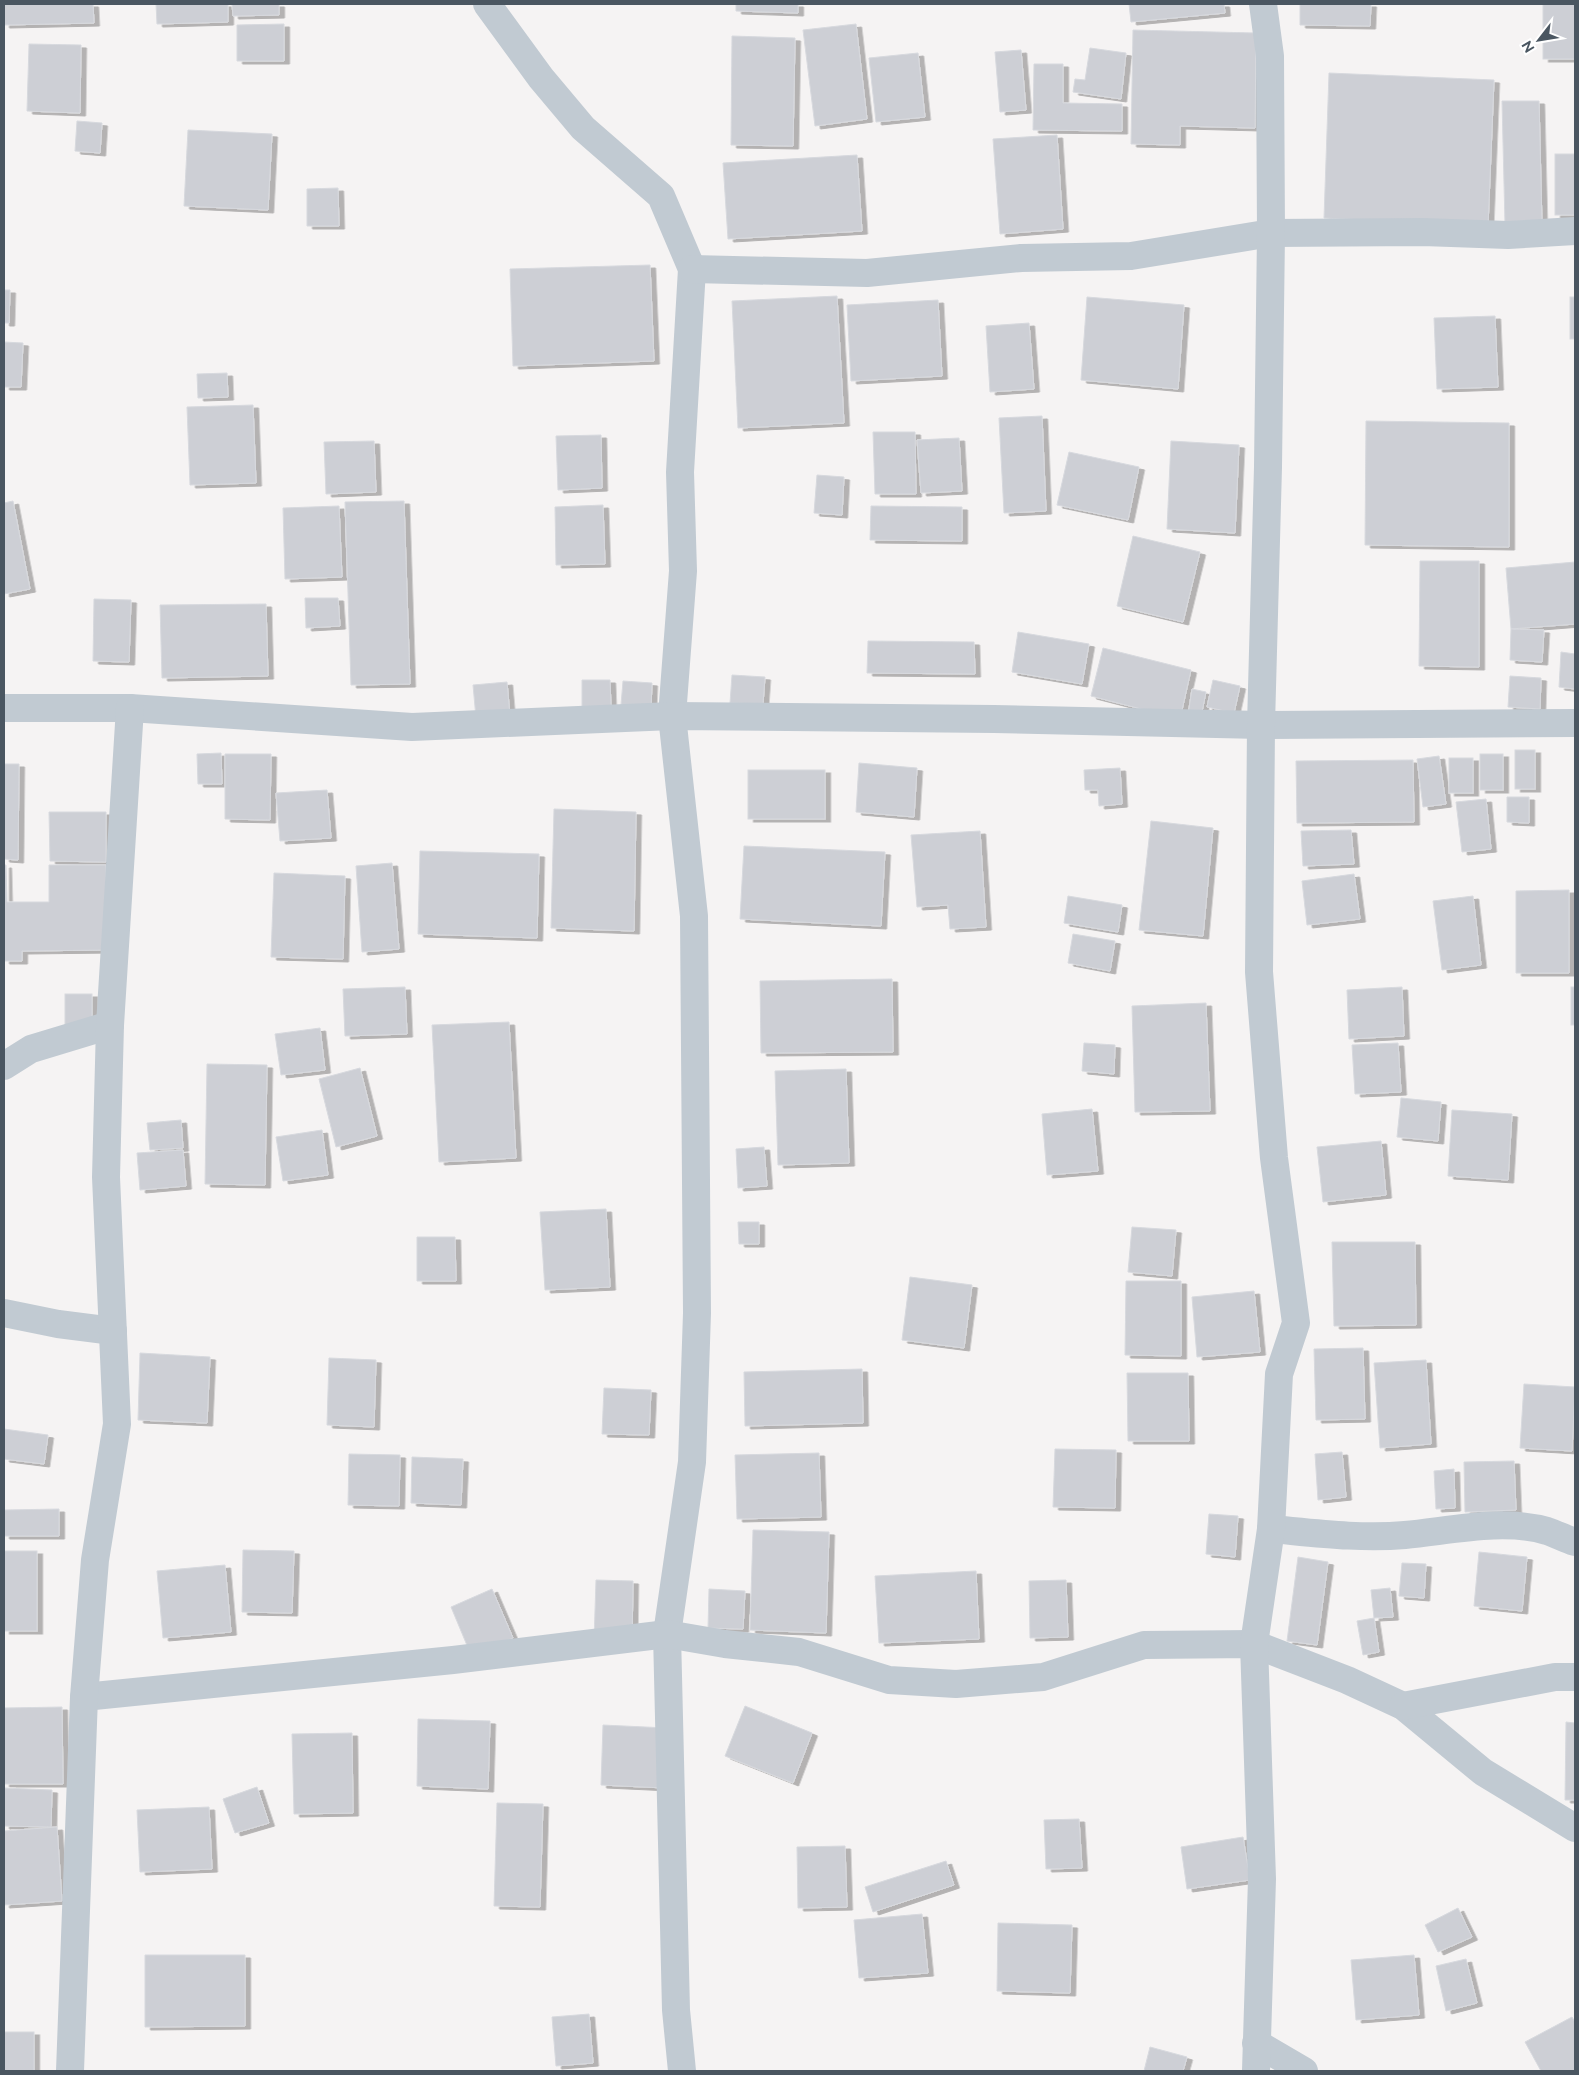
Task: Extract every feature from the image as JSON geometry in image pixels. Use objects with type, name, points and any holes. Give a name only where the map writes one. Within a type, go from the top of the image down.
[{"type":"street","points":[[487,4],[541,78],[583,128],[661,196],[692,269],[680,472],[683,571],[672,716],[694,916],[697,1313],[692,1462],[667,1634],[676,2010],[682,2071]]},
{"type":"street","points":[[1256,2071],[1262,1879],[1254,1644],[1271,1529],[1279,1374],[1296,1323],[1274,1158],[1258,972],[1271,233],[1270,56],[1263,4]]},
{"type":"street","points":[[692,269],[867,273],[1021,258],[1131,256],[1271,233],[1423,232],[1508,235],[1575,231]]},
{"type":"street","points":[[4,708],[130,708],[412,726],[672,716],[994,719],[1261,725],[1575,723]]},
{"type":"street","points":[[70,2071],[84,1697],[95,1560],[118,1424],[106,1177],[110,1025],[130,708]]},
{"type":"street","points":[[4,1066],[9,1060],[31,1049],[110,1025]]},
{"type":"street","points":[[4,1313],[58,1324],[114,1332]]},
{"type":"street","points":[[1271,1529],[1341,1535],[1405,1535],[1450,1528],[1505,1526],[1545,1531],[1575,1542]]},
{"type":"street","points":[[84,1697],[454,1660],[667,1634],[725,1644],[799,1652],[889,1680],[956,1684],[1043,1677],[1144,1645],[1254,1644],[1347,1680],[1403,1706],[1483,1772],[1575,1828]]},
{"type":"street","points":[[1403,1706],[1555,1677],[1575,1677]]},
{"type":"street","points":[[1256,2043],[1304,2071]]},
{"type":"building","points":[[4,4],[93,4],[94,23],[4,25]]},
{"type":"building","points":[[156,4],[228,4],[228,22],[157,24]]},
{"type":"building","points":[[232,4],[279,4],[279,15],[233,16]]},
{"type":"building","points":[[736,4],[798,4],[798,13],[736,11]]},
{"type":"building","points":[[1129,4],[1224,4],[1225,13],[1131,22]]},
{"type":"building","points":[[1300,4],[1371,4],[1370,26],[1300,25]]},
{"type":"building","points":[[1543,4],[1575,4],[1575,59],[1543,59]]},
{"type":"building","points":[[284,24],[284,61],[237,61],[237,25]]},
{"type":"building","points":[[856,24],[867,119],[815,126],[803,30]]},
{"type":"building","points":[[1133,30],[1256,33],[1255,128],[1180,126],[1180,145],[1131,144]]},
{"type":"building","points":[[732,36],[795,38],[793,146],[731,145]]},
{"type":"building","points":[[29,44],[81,45],[80,113],[27,111]]},
{"type":"building","points":[[1090,48],[1126,53],[1121,99],[1073,92],[1075,79],[1085,80]]},
{"type":"building","points":[[1021,50],[1026,110],[1000,112],[995,52]]},
{"type":"building","points":[[918,53],[925,117],[876,122],[869,58]]},
{"type":"building","points":[[1034,64],[1063,64],[1063,103],[1122,104],[1122,131],[1033,130]]},
{"type":"building","points":[[1329,73],[1494,80],[1488,226],[1324,218]]},
{"type":"building","points":[[1502,101],[1539,101],[1542,225],[1505,225]]},
{"type":"building","points":[[77,121],[102,123],[100,153],[75,151]]},
{"type":"building","points":[[188,130],[272,134],[268,210],[184,206]]},
{"type":"building","points":[[1057,135],[1063,229],[1000,234],[993,139]]},
{"type":"building","points":[[1555,154],[1575,154],[1575,215],[1555,215]]},
{"type":"building","points":[[857,155],[862,231],[728,239],[723,163]]},
{"type":"building","points":[[338,188],[339,226],[307,226],[307,189]]},
{"type":"building","points":[[650,265],[654,361],[513,366],[510,269]]},
{"type":"building","points":[[4,290],[10,290],[9,323],[4,323]]},
{"type":"building","points":[[837,296],[844,423],[738,428],[732,301]]},
{"type":"building","points":[[1087,297],[1184,305],[1178,389],[1081,380]]},
{"type":"building","points":[[1570,297],[1575,297],[1575,339],[1570,339]]},
{"type":"building","points":[[938,300],[942,376],[851,381],[847,305]]},
{"type":"building","points":[[1495,316],[1498,387],[1437,389],[1434,318]]},
{"type":"building","points":[[1029,323],[1034,389],[990,392],[986,326]]},
{"type":"building","points":[[4,342],[23,343],[21,387],[4,387]]},
{"type":"building","points":[[227,373],[228,397],[198,398],[197,374]]},
{"type":"building","points":[[253,405],[256,483],[190,485],[187,407]]},
{"type":"building","points":[[1042,416],[1046,511],[1004,513],[999,418]]},
{"type":"building","points":[[1366,421],[1509,423],[1509,547],[1365,545]]},
{"type":"building","points":[[873,432],[915,432],[916,494],[875,494]]},
{"type":"building","points":[[601,435],[602,488],[558,490],[556,436]]},
{"type":"building","points":[[959,438],[962,491],[921,493],[917,440]]},
{"type":"building","points":[[374,441],[376,492],[326,494],[324,442]]},
{"type":"building","points":[[1171,441],[1239,445],[1235,533],[1167,529]]},
{"type":"building","points":[[1069,452],[1139,467],[1128,520],[1057,505]]},
{"type":"building","points":[[817,475],[844,477],[842,515],[814,513]]},
{"type":"building","points":[[13,501],[30,589],[4,594],[4,503]]},
{"type":"building","points":[[404,501],[410,684],[351,685],[345,502]]},
{"type":"building","points":[[603,505],[605,564],[556,565],[555,507]]},
{"type":"building","points":[[339,506],[342,577],[285,579],[283,508]]},
{"type":"building","points":[[871,506],[962,507],[962,541],[870,540]]},
{"type":"building","points":[[1133,536],[1200,552],[1183,622],[1117,606]]},
{"type":"building","points":[[1420,561],[1479,561],[1479,667],[1419,666]]},
{"type":"building","points":[[1575,562],[1575,624],[1511,629],[1506,568]]},
{"type":"building","points":[[305,598],[338,598],[340,626],[306,628]]},
{"type":"building","points":[[94,599],[131,600],[129,662],[93,661]]},
{"type":"building","points":[[266,604],[268,676],[162,678],[160,605]]},
{"type":"building","points":[[1511,629],[1544,630],[1542,662],[1510,660]]},
{"type":"building","points":[[1018,632],[1089,644],[1082,684],[1012,672]]},
{"type":"building","points":[[868,641],[974,642],[975,674],[867,673]]},
{"type":"building","points":[[1103,648],[1191,670],[1180,719],[1091,696]]},
{"type":"building","points":[[1561,652],[1575,654],[1575,689],[1559,687]]},
{"type":"building","points":[[732,675],[765,677],[763,704],[730,703]]},
{"type":"building","points":[[1510,676],[1541,678],[1540,709],[1508,707]]},
{"type":"building","points":[[582,680],[610,680],[611,707],[582,707]]},
{"type":"building","points":[[1213,680],[1240,686],[1234,713],[1207,707]]},
{"type":"building","points":[[623,681],[652,683],[651,708],[621,705]]},
{"type":"building","points":[[507,682],[510,716],[476,718],[473,685]]},
{"type":"building","points":[[1192,689],[1206,692],[1201,717],[1188,715]]},
{"type":"building","points":[[1515,750],[1535,750],[1535,789],[1515,789]]},
{"type":"building","points":[[221,753],[222,784],[198,784],[197,754]]},
{"type":"building","points":[[225,754],[271,754],[270,820],[225,819]]},
{"type":"building","points":[[1480,754],[1503,754],[1503,790],[1480,790]]},
{"type":"building","points":[[1439,756],[1446,804],[1423,807],[1417,759]]},
{"type":"building","points":[[1449,758],[1473,758],[1473,793],[1449,793]]},
{"type":"building","points":[[1413,760],[1414,822],[1297,823],[1296,761]]},
{"type":"building","points":[[859,763],[917,768],[914,817],[856,812]]},
{"type":"building","points":[[4,764],[19,764],[18,860],[4,859]]},
{"type":"building","points":[[1120,768],[1122,804],[1099,806],[1098,790],[1085,790],[1084,770]]},
{"type":"building","points":[[748,770],[825,770],[825,819],[748,819]]},
{"type":"building","points":[[327,790],[331,838],[280,841],[276,793]]},
{"type":"building","points":[[1507,797],[1529,797],[1529,823],[1507,822]]},
{"type":"building","points":[[1486,799],[1491,849],[1462,852],[1456,802]]},
{"type":"building","points":[[554,809],[636,812],[634,931],[551,928]]},
{"type":"building","points":[[49,812],[106,812],[106,862],[50,861]]},
{"type":"building","points":[[1151,821],[1213,828],[1203,936],[1139,930]]},
{"type":"building","points":[[1351,830],[1354,864],[1303,866],[1301,831]]},
{"type":"building","points":[[980,831],[986,927],[950,929],[948,905],[917,907],[911,835]]},
{"type":"building","points":[[744,846],[885,852],[881,926],[740,919]]},
{"type":"building","points":[[420,851],[539,854],[537,938],[418,934]]},
{"type":"building","points":[[392,863],[399,949],[362,952],[356,866]]},
{"type":"building","points":[[4,865],[6,865],[7,902],[49,902],[49,865],[106,865],[106,950],[22,951],[22,961],[4,961]]},
{"type":"building","points":[[274,873],[345,876],[343,959],[271,957]]},
{"type":"building","points":[[1354,874],[1360,919],[1307,925],[1302,881]]},
{"type":"building","points":[[1569,890],[1569,973],[1516,973],[1516,891]]},
{"type":"building","points":[[1068,896],[1122,905],[1118,932],[1064,923]]},
{"type":"building","points":[[1473,896],[1481,965],[1442,970],[1433,901]]},
{"type":"building","points":[[1073,934],[1115,941],[1110,971],[1068,963]]},
{"type":"building","points":[[892,979],[893,1052],[761,1053],[760,981]]},
{"type":"building","points":[[405,987],[407,1034],[345,1036],[343,989]]},
{"type":"building","points":[[1402,987],[1404,1036],[1349,1039],[1347,990]]},
{"type":"building","points":[[1571,987],[1575,987],[1575,1025],[1571,1025]]},
{"type":"building","points":[[65,994],[92,994],[92,1026],[65,1026]]},
{"type":"building","points":[[1206,1003],[1210,1111],[1135,1112],[1132,1006]]},
{"type":"building","points":[[509,1022],[516,1158],[439,1162],[432,1025]]},
{"type":"building","points":[[320,1028],[325,1070],[281,1075],[275,1034]]},
{"type":"building","points":[[1084,1043],[1115,1045],[1114,1074],[1082,1071]]},
{"type":"building","points":[[1398,1043],[1401,1092],[1355,1094],[1352,1045]]},
{"type":"building","points":[[207,1064],[267,1065],[265,1185],[205,1184]]},
{"type":"building","points":[[360,1068],[377,1136],[336,1147],[319,1079]]},
{"type":"building","points":[[846,1069],[849,1163],[778,1165],[775,1071]]},
{"type":"building","points":[[1401,1098],[1441,1102],[1438,1141],[1397,1137]]},
{"type":"building","points":[[1092,1109],[1098,1171],[1047,1175],[1042,1114]]},
{"type":"building","points":[[1452,1110],[1512,1114],[1508,1180],[1448,1176]]},
{"type":"building","points":[[181,1120],[183,1148],[150,1150],[147,1123]]},
{"type":"building","points":[[322,1130],[328,1175],[283,1181],[276,1137]]},
{"type":"building","points":[[1381,1141],[1386,1195],[1323,1202],[1317,1147]]},
{"type":"building","points":[[764,1147],[767,1186],[738,1188],[736,1149]]},
{"type":"building","points":[[183,1150],[186,1186],[140,1190],[137,1153]]},
{"type":"building","points":[[606,1209],[610,1287],[545,1290],[540,1212]]},
{"type":"building","points":[[738,1222],[759,1222],[759,1244],[739,1244]]},
{"type":"building","points":[[1132,1227],[1176,1230],[1172,1276],[1128,1272]]},
{"type":"building","points":[[417,1237],[455,1237],[456,1281],[417,1281]]},
{"type":"building","points":[[1332,1242],[1415,1242],[1416,1325],[1334,1326]]},
{"type":"building","points":[[910,1277],[972,1285],[964,1348],[902,1340]]},
{"type":"building","points":[[1126,1281],[1181,1281],[1181,1356],[1125,1355]]},
{"type":"building","points":[[1254,1291],[1260,1352],[1197,1357],[1192,1297]]},
{"type":"building","points":[[1363,1348],[1365,1419],[1316,1420],[1314,1349]]},
{"type":"building","points":[[140,1353],[210,1357],[207,1423],[138,1420]]},
{"type":"building","points":[[329,1358],[376,1360],[374,1427],[327,1425]]},
{"type":"building","points":[[1426,1360],[1431,1444],[1380,1448],[1374,1363]]},
{"type":"building","points":[[862,1369],[863,1423],[745,1426],[744,1372]]},
{"type":"building","points":[[1127,1373],[1188,1373],[1189,1441],[1128,1441]]},
{"type":"building","points":[[1524,1384],[1575,1387],[1572,1451],[1520,1448]]},
{"type":"building","points":[[604,1388],[651,1390],[649,1435],[602,1434]]},
{"type":"building","points":[[4,1429],[48,1435],[44,1464],[4,1459]]},
{"type":"building","points":[[1055,1449],[1116,1450],[1115,1508],[1053,1507]]},
{"type":"building","points":[[1342,1452],[1346,1497],[1318,1500],[1315,1454]]},
{"type":"building","points":[[819,1453],[821,1517],[737,1519],[735,1455]]},
{"type":"building","points":[[349,1454],[400,1455],[399,1506],[348,1505]]},
{"type":"building","points":[[412,1457],[463,1459],[461,1505],[411,1503]]},
{"type":"building","points":[[1514,1461],[1516,1510],[1465,1512],[1464,1462]]},
{"type":"building","points":[[1454,1469],[1455,1508],[1436,1509],[1434,1471]]},
{"type":"building","points":[[59,1509],[59,1536],[4,1536],[4,1510]]},
{"type":"building","points":[[1209,1514],[1238,1516],[1235,1557],[1206,1554]]},
{"type":"building","points":[[753,1530],[829,1532],[826,1633],[750,1630]]},
{"type":"building","points":[[243,1550],[294,1551],[292,1613],[242,1612]]},
{"type":"building","points":[[4,1551],[37,1551],[37,1631],[4,1631]]},
{"type":"building","points":[[1479,1552],[1527,1557],[1522,1611],[1474,1606]]},
{"type":"building","points":[[1298,1557],[1328,1562],[1317,1645],[1287,1641]]},
{"type":"building","points":[[1402,1563],[1426,1564],[1424,1598],[1399,1596]]},
{"type":"building","points":[[225,1565],[231,1632],[163,1638],[157,1571]]},
{"type":"building","points":[[976,1571],[979,1639],[879,1643],[875,1576]]},
{"type":"building","points":[[596,1580],[633,1581],[632,1643],[594,1641]]},
{"type":"building","points":[[1066,1580],[1068,1637],[1030,1638],[1029,1581]]},
{"type":"building","points":[[1390,1588],[1393,1617],[1374,1618],[1371,1590]]},
{"type":"building","points":[[492,1589],[513,1638],[471,1655],[451,1607]]},
{"type":"building","points":[[709,1589],[745,1591],[743,1629],[708,1628]]},
{"type":"building","points":[[1374,1618],[1379,1652],[1363,1655],[1357,1621]]},
{"type":"building","points":[[745,1706],[812,1733],[793,1783],[725,1756]]},
{"type":"building","points":[[62,1707],[63,1784],[4,1784],[4,1708]]},
{"type":"building","points":[[418,1719],[490,1721],[488,1789],[417,1786]]},
{"type":"building","points":[[1566,1722],[1575,1723],[1575,1800],[1565,1800]]},
{"type":"building","points":[[603,1725],[667,1728],[665,1788],[601,1785]]},
{"type":"building","points":[[352,1733],[353,1813],[294,1814],[292,1734]]},
{"type":"building","points":[[257,1787],[269,1823],[235,1833],[223,1799]]},
{"type":"building","points":[[4,1788],[52,1790],[51,1827],[4,1826]]},
{"type":"building","points":[[497,1803],[543,1804],[540,1907],[494,1906]]},
{"type":"building","points":[[209,1807],[212,1869],[140,1872],[137,1810]]},
{"type":"building","points":[[1079,1819],[1082,1868],[1046,1869],[1044,1820]]},
{"type":"building","points":[[57,1827],[62,1901],[4,1905],[4,1831]]},
{"type":"building","points":[[1243,1837],[1250,1880],[1187,1889],[1181,1847]]},
{"type":"building","points":[[845,1846],[847,1907],[798,1908],[797,1847]]},
{"type":"building","points":[[946,1861],[954,1885],[873,1912],[865,1887]]},
{"type":"building","points":[[1458,1908],[1472,1937],[1438,1952],[1425,1925]]},
{"type":"building","points":[[922,1914],[928,1973],[859,1978],[854,1920]]},
{"type":"building","points":[[998,1923],[1072,1925],[1070,1993],[997,1991]]},
{"type":"building","points":[[145,1955],[245,1955],[245,2026],[145,2027]]},
{"type":"building","points":[[1414,1955],[1419,2015],[1356,2020],[1351,1960]]},
{"type":"building","points":[[1466,1959],[1477,2003],[1446,2011],[1436,1966]]},
{"type":"building","points":[[589,2014],[593,2063],[556,2066],[552,2017]]},
{"type":"building","points":[[1572,2017],[1575,2022],[1575,2071],[1541,2071],[1525,2042]]},
{"type":"building","points":[[4,2032],[34,2032],[34,2071],[4,2071]]},
{"type":"building","points":[[1150,2047],[1187,2057],[1183,2071],[1144,2071]]}]
